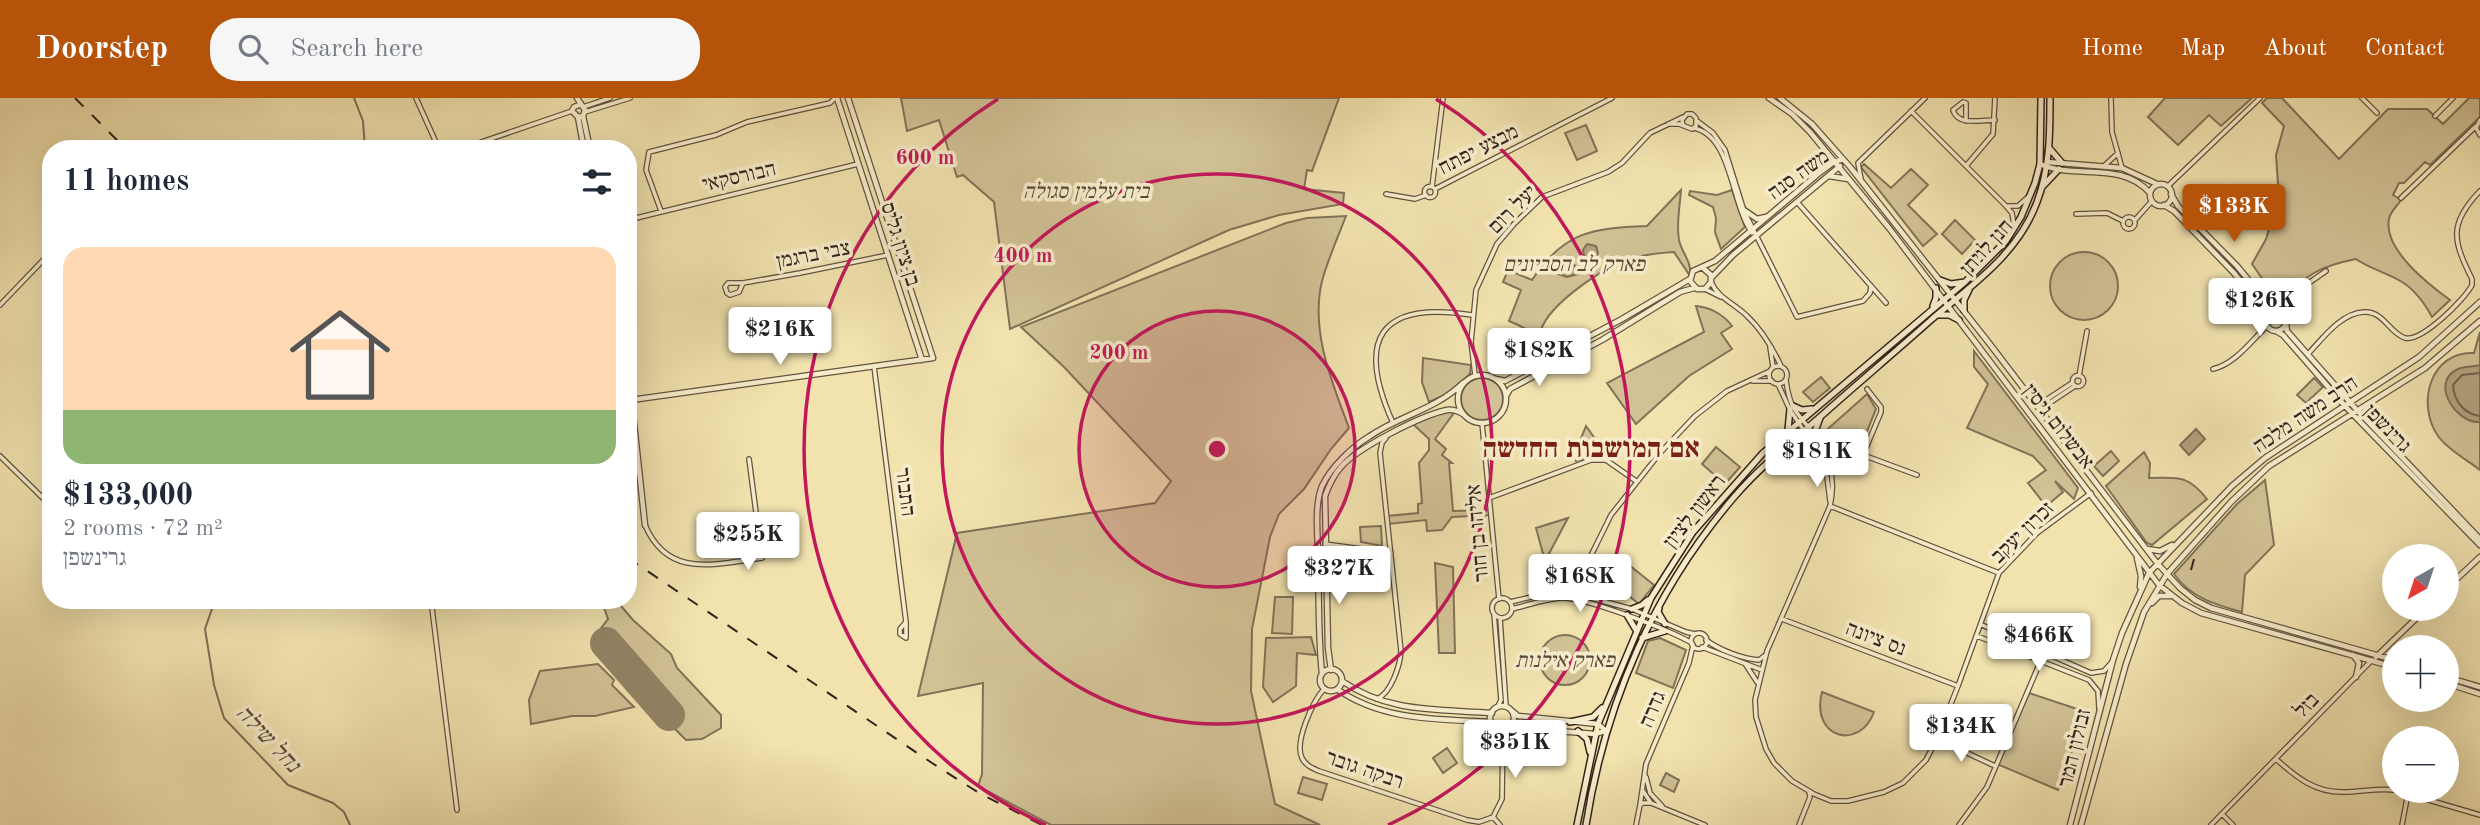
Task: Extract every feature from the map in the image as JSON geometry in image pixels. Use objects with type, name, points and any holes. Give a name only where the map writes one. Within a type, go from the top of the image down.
[{"type":"main road","name":"חנן לויתן","points":[[1948,306],[1965,282],[2006,241],[2031,194],[2040,164],[2041,98]]},
{"type":"main road","name":"חנן לויתן","points":[[1953,296],[1972,287],[2002,258],[2027,224],[2048,164],[2050,98]]},
{"type":"main road","points":[[2041,189],[2061,166],[2050,147]]},
{"type":"main road","points":[[1940,280],[1951,284],[1965,282]]},
{"type":"main road","points":[[1964,310],[1966,294],[1972,287]]},
{"type":"main road","points":[[1933,308],[1936,288]]},
{"type":"main road","name":"ראשון לציון","points":[[1577,825],[1595,733],[1604,706],[1651,598],[1693,532],[1763,453],[1933,308],[1953,296]]},
{"type":"main road","name":"ראשון לציון","points":[[1586,825],[1606,731],[1642,638],[1660,600],[1700,540],[1736,495],[1789,443],[1948,306]]},
{"type":"main road","points":[[1936,316],[1949,315],[1959,320]]},
{"type":"main road","points":[[1788,432],[1791,408],[1802,411],[1815,408]]},
{"type":"main road","points":[[1789,443],[1798,440],[1816,442],[1815,428],[1821,416]]},
{"type":"main road","points":[[1632,608],[1651,598]]},
{"type":"main road","points":[[1660,600],[1658,612],[1665,624]]},
{"type":"main road","points":[[1627,615],[1636,630]]},
{"type":"main road","points":[[1642,638],[1665,631]]},
{"type":"main road","points":[[1570,722],[1593,717],[1604,706]]},
{"type":"main road","points":[[1578,732],[1587,739],[1591,757]]},
{"type":"street","points":[[416,98],[435,140]]},
{"type":"street","points":[[570,98],[579,111],[587,140]]},
{"type":"street","points":[[577,98],[582,140]]},
{"type":"street","points":[[579,111],[610,98]]},
{"type":"street","points":[[489,140],[630,98]]},
{"type":"street","points":[[661,212],[646,170],[649,152],[716,135],[747,122],[830,103],[836,98]]},
{"type":"street","name":"בן ציון גליס","points":[[836,98],[922,360],[933,358],[848,98]]},
{"type":"street","points":[[1426,195],[1426,188],[1433,188],[1443,98]]},
{"type":"street","name":"מבצע יפתח","points":[[1386,194],[1415,199],[1426,195],[1434,196],[1433,188],[1612,98]]},
{"type":"street","name":"אבשלום גיסין","points":[[1769,98],[1803,125],[1850,180],[1936,288],[2159,585],[2192,609],[2211,617],[2382,663]]},
{"type":"street","name":"אבשלום גיסין","points":[[1780,98],[1812,124],[1863,183],[1964,310],[2157,563],[2195,600],[2211,608],[2382,656]]},
{"type":"street","points":[[1966,166],[1990,138],[1994,129],[1995,98]]},
{"type":"street","points":[[2111,98],[2112,132],[2122,168]]},
{"type":"street","points":[[2168,186],[2260,98]]},
{"type":"street","points":[[2362,98],[2377,113]]},
{"type":"street","points":[[2435,116],[2453,98]]},
{"type":"street","points":[[1863,183],[1858,163],[1924,99]]},
{"type":"street","points":[[1966,121],[1966,103],[1963,102],[1955,107],[1953,113],[1959,120],[1966,121],[1995,120]]},
{"type":"street","points":[[1911,111],[2006,206],[2012,213],[2015,228]]},
{"type":"street","points":[[1683,125],[1684,117],[1692,114],[1713,132],[1722,144],[1734,172],[1752,230]]},
{"type":"street","name":"יעל רום","points":[[1475,375],[1471,342],[1476,290],[1497,244],[1514,223],[1550,192],[1567,189],[1608,172],[1622,163],[1650,133],[1662,125],[1684,117]]},
{"type":"street","points":[[2401,198],[2480,120]]},
{"type":"street","points":[[1693,128],[1697,121]]},
{"type":"street","points":[[1662,125],[1670,123],[1683,125],[1686,129],[1693,128],[1709,135],[1720,149],[1740,212],[1756,237],[1797,317],[1863,301],[1870,293],[1871,286]]},
{"type":"street","points":[[2476,126],[2480,135]]},
{"type":"street","points":[[1818,174],[1825,163],[1824,149]]},
{"type":"street","points":[[2103,166],[2118,153]]},
{"type":"street","name":"משה סנה","points":[[1703,268],[1818,174],[1843,159]]},
{"type":"street","name":"משה סנה","points":[[1712,280],[1724,263],[1839,167],[1843,159]]},
{"type":"street","name":"הבורסקאי","points":[[637,218],[858,164]]},
{"type":"street","points":[[2040,164],[2123,175],[2141,184],[2150,192],[2152,201],[2174,211],[2234,272],[2267,315],[2267,326],[2233,359],[2221,368],[2213,369]]},
{"type":"street","points":[[2061,166],[2122,168],[2157,184],[2168,186]]},
{"type":"street","points":[[1828,176],[1850,180]]},
{"type":"street","points":[[2150,192],[2157,184]]},
{"type":"street","points":[[2168,186],[2178,205],[2249,279],[2270,306],[2280,312],[2286,324],[2276,331],[2267,326]]},
{"type":"street","points":[[2308,354],[2344,318],[2356,313],[2375,314],[2406,338],[2414,338],[2451,310],[2472,285],[2472,279],[2457,247],[2457,236],[2461,215],[2480,191]]},
{"type":"street","points":[[2006,206],[2018,206],[2031,194]]},
{"type":"street","points":[[2164,205],[2171,194]]},
{"type":"street","points":[[1796,201],[1886,303]]},
{"type":"street","points":[[2134,220],[2127,216],[2123,226],[2129,229],[2134,226],[2134,220],[2152,201]]},
{"type":"street","points":[[1744,210],[1757,219],[1769,215]]},
{"type":"street","points":[[2076,214],[2107,213],[2123,221]]},
{"type":"street","name":"צבי ברגמן","points":[[743,283],[739,292],[730,295],[727,293],[727,283],[743,283],[888,255]]},
{"type":"street","points":[[0,305],[42,261]]},
{"type":"street","points":[[1342,681],[1337,689],[1331,691],[1324,689],[1320,680],[1318,503],[1321,488],[1329,474],[1362,441],[1393,423],[1439,403],[1475,375],[1485,374],[1504,381],[1622,319],[1690,279],[1693,271],[1703,268],[1709,272],[1715,289],[1746,314],[1766,338],[1787,372],[1791,408]]},
{"type":"street","points":[[2267,315],[2280,312],[2303,287],[2326,271]]},
{"type":"street","points":[[1690,279],[1694,288]]},
{"type":"street","points":[[1704,289],[1712,280]]},
{"type":"street","points":[[1331,670],[1328,648],[1325,496],[1330,481],[1341,467],[1370,445],[1447,410],[1456,410],[1468,419],[1482,423],[1490,422],[1503,412],[1510,389],[1602,340],[1680,292],[1694,288],[1704,289],[1726,299]]},
{"type":"street","name":"הרב משה מלכה","points":[[2157,563],[2232,485],[2265,458],[2418,358],[2480,302]]},
{"type":"street","points":[[1393,423],[1381,396],[1374,362],[1381,337],[1391,325],[1409,313],[1428,310],[1472,315]]},
{"type":"street","name":"הרב משה מלכה","points":[[2167,574],[2231,502],[2269,466],[2425,368],[2480,321]]},
{"type":"street","name":"גרינשפן","points":[[2286,324],[2287,331],[2342,392],[2354,411],[2480,539]]},
{"type":"street","points":[[2079,376],[2087,331]]},
{"type":"street","name":"גרינשפן","points":[[2276,331],[2283,335],[2336,397],[2347,403]]},
{"type":"street","points":[[1766,338],[1772,355],[1772,381]]},
{"type":"street","points":[[637,399],[922,360]]},
{"type":"street","name":"התבור","points":[[874,366],[906,622]]},
{"type":"street","points":[[1573,592],[1611,515],[1636,481],[1695,416],[1727,391],[1781,366]]},
{"type":"street","points":[[2073,385],[2073,378],[2079,376]]},
{"type":"street","points":[[2034,402],[2046,400],[2073,385],[2078,387],[2083,384],[2079,376]]},
{"type":"street","points":[[1496,379],[1503,386],[1506,396]]},
{"type":"street","points":[[1778,384],[1786,380]]},
{"type":"street","points":[[1747,382],[1772,381],[1778,384],[1832,468],[1830,506],[1767,652],[1758,686],[1756,717],[1766,749],[1774,764],[1812,796],[1799,825]]},
{"type":"street","points":[[1463,383],[1458,397],[1463,414]]},
{"type":"street","points":[[2043,414],[2048,404],[2073,385]]},
{"type":"street","points":[[1826,469],[1863,455],[1881,412],[1881,407],[1867,389]]},
{"type":"street","points":[[2342,392],[2346,395],[2360,395]]},
{"type":"street","points":[[2335,411],[2336,397]]},
{"type":"street","points":[[2342,418],[2360,417],[2366,404]]},
{"type":"street","name":"גרינשפן","points":[[2360,417],[2480,545]]},
{"type":"street","name":"אליהו בן חור","points":[[1482,423],[1499,599]]},
{"type":"street","points":[[1375,700],[1387,691],[1401,651],[1380,453],[1387,436]]},
{"type":"street","points":[[1816,442],[1826,469],[1830,506]]},
{"type":"street","points":[[1370,445],[1380,453]]},
{"type":"street","points":[[1863,455],[1917,475]]},
{"type":"street","points":[[0,456],[42,497]]},
{"type":"street","points":[[637,458],[645,525],[655,545],[662,552],[689,563],[705,565],[762,558],[749,459]]},
{"type":"street","points":[[1489,498],[1591,460],[1606,460],[1636,481]]},
{"type":"street","name":"זכרון יעקב","points":[[1812,796],[1831,801],[1848,801],[1884,792],[1903,783],[1916,772],[1937,739],[1982,625],[1999,573],[2037,533],[2091,493]]},
{"type":"street","points":[[1830,506],[1999,573]]},
{"type":"street","points":[[2145,547],[2160,551],[2176,543]]},
{"type":"street","points":[[1325,544],[1391,553]]},
{"type":"street","points":[[2133,551],[2140,568],[2139,593]]},
{"type":"street","points":[[2459,577],[2480,557]]},
{"type":"street","name":"זבולון המר","points":[[2070,825],[2113,660],[2139,593],[2157,563]]},
{"type":"street","name":"זבולון המר","points":[[2081,825],[2126,664],[2144,612],[2167,574]]},
{"type":"street","points":[[1510,602],[1561,590],[1573,592],[1632,608],[1665,624],[1702,634],[1706,640],[1720,648],[1755,660],[1762,658],[1767,652]]},
{"type":"street","points":[[2144,612],[2160,596],[2164,594],[2174,597]]},
{"type":"street","points":[[1491,722],[1492,713],[1501,700],[1493,605],[1499,599],[1505,598],[1512,609]]},
{"type":"street","points":[[1494,614],[1500,618],[1507,617],[1512,609],[1561,598],[1627,615],[1701,648],[1762,670]]},
{"type":"street","points":[[432,609],[457,810]]},
{"type":"street","points":[[1500,618],[1506,706]]},
{"type":"street","name":"נס ציונה","points":[[1782,619],[1958,686]]},
{"type":"street","name":"בזל","points":[[2398,635],[2413,621]]},
{"type":"street","points":[[1982,625],[2095,674],[2104,671],[2113,660]]},
{"type":"street","name":"גדרה","points":[[1636,825],[1644,768],[1689,663],[1695,634]]},
{"type":"street","points":[[1977,636],[2092,683],[2098,691],[2099,713]]},
{"type":"street","name":"גדרה","points":[[1689,663],[1706,640]]},
{"type":"street","name":"בזל","points":[[2211,825],[2382,651]]},
{"type":"street","points":[[1959,825],[1987,787],[2043,653]]},
{"type":"street","points":[[2353,654],[2359,663],[2356,677]]},
{"type":"street","points":[[1745,663],[1758,686]]},
{"type":"street","points":[[1322,674],[1331,670],[1338,672],[1342,681],[1360,694],[1393,705],[1492,713]]},
{"type":"street","points":[[2459,681],[2480,687]]},
{"type":"street","points":[[2459,687],[2480,694]]},
{"type":"street","name":"רבקה גובר","points":[[1324,689],[1314,703],[1300,743],[1300,755],[1308,765],[1467,820],[1479,822],[1493,817]]},
{"type":"street","points":[[1337,689],[1367,706],[1405,717],[1491,722],[1503,729],[1510,727],[1595,733],[1606,731]]},
{"type":"street","points":[[1387,691],[1393,705]]},
{"type":"street","points":[[1498,706],[1506,706],[1518,716],[1598,724],[1606,731]]},
{"type":"street","points":[[1510,727],[1514,721],[1512,710]]},
{"type":"street","points":[[1500,825],[1493,817],[1502,799],[1503,729]]},
{"type":"street","points":[[1937,739],[1996,766]]},
{"type":"street","points":[[2276,758],[2296,778],[2316,788],[2341,792],[2382,791]]},
{"type":"street","points":[[1644,768],[1650,793],[1667,810]]},
{"type":"street","points":[[1643,789],[1645,797],[1651,803],[1705,825]]},
{"type":"street","name":"גדרה","points":[[1640,805],[1650,793]]},
{"type":"street","points":[[1640,805],[1651,803]]},
{"type":"street","points":[[2402,825],[2406,803]]},
{"type":"street","points":[[2441,803],[2480,815]]},
{"type":"street","points":[[2222,814],[2233,825]]},
{"type":"green space","name":"בית עלמין סגולה","points":[[901,98],[1339,98],[1312,171],[1307,170],[1304,189],[1344,193],[1343,204],[1279,215],[1229,230],[1010,329],[994,202],[963,175],[957,177],[939,120],[907,131]]},
{"type":"green space","points":[[2165,98],[2252,98],[2221,126],[2209,115],[2178,145],[2148,117]]},
{"type":"green space","points":[[2267,98],[2282,98],[2339,159],[2388,109],[2427,109],[2443,124],[2469,98],[2480,98],[2480,117],[2430,165],[2425,162],[2404,183],[2399,183],[2393,195],[2401,200],[2389,219],[2393,242],[2409,265],[2450,300],[2432,317],[2407,285],[2356,259],[2314,273],[2280,304],[2252,264],[2266,239],[2276,207],[2276,155],[2284,126],[2262,103]]},
{"type":"green space","points":[[1586,125],[1597,151],[1577,160],[1565,133]]},
{"type":"green space","points":[[1864,164],[1891,188],[1911,169],[1928,185],[1908,205],[1937,234],[1923,246],[1861,167]]},
{"type":"green space","name":"פארק לב הסביונים","points":[[1681,190],[1678,234],[1690,266],[1690,276],[1674,252],[1635,257],[1619,263],[1579,287],[1546,320],[1541,330],[1560,345],[1548,352],[1532,333],[1509,321],[1521,290],[1503,282],[1508,270],[1532,280],[1556,251],[1568,242],[1595,231],[1647,226]]},
{"type":"green space","points":[[1732,190],[1745,227],[1721,249],[1715,232],[1716,218],[1713,207],[1689,195],[1690,191],[1717,195]]},
{"type":"green space","points":[[1346,216],[1322,281],[1319,319],[1325,356],[1349,428],[1304,489],[1279,514],[1270,537],[1252,629],[1251,691],[1275,804],[1320,825],[1051,825],[978,786],[982,774],[983,683],[918,696],[957,533],[1155,503],[1171,481],[1064,367],[1021,327],[1286,223],[1307,218]]},
{"type":"green space","points":[[1955,220],[1975,240],[1962,254],[1942,234]]},
{"type":"green space","points":[[2077,252],[2091,252],[2103,257],[2113,267],[2118,286],[2113,305],[2103,315],[2091,320],[2077,320],[2065,315],[2055,305],[2050,293],[2050,279],[2055,267],[2065,257]]},
{"type":"green space","points":[[1696,306],[1711,310],[1729,322],[1732,326],[1721,333],[1732,349],[1689,376],[1636,424],[1607,383],[1704,332]]},
{"type":"green space","points":[[2480,332],[2480,470],[2438,436],[2431,423],[2428,395],[2437,370],[2459,355],[2474,353]]},
{"type":"green space","points":[[1974,351],[2078,488],[2074,499],[2055,481],[2063,492],[2046,506],[2028,483],[2046,470],[2033,456],[1967,428],[1988,384],[1974,367]]},
{"type":"green space","points":[[1423,358],[1471,365],[1470,374],[1447,394],[1429,402],[1422,382]]},
{"type":"green space","points":[[1821,377],[1830,388],[1813,402],[1803,392]]},
{"type":"green space","points":[[1482,378],[1497,384],[1503,399],[1497,414],[1482,420],[1467,414],[1461,399],[1467,384]]},
{"type":"green space","points":[[2314,378],[2323,387],[2306,403],[2297,395]]},
{"type":"green space","points":[[1867,394],[1876,409],[1859,451],[1834,462],[1821,435]]},
{"type":"green space","points":[[1447,410],[1456,410],[1435,439],[1446,449],[1442,455],[1452,463],[1449,463],[1453,511],[1490,510],[1491,515],[1452,517],[1442,530],[1427,531],[1426,520],[1388,524],[1387,516],[1418,513],[1418,504],[1422,503],[1419,463],[1429,450],[1429,439],[1413,424]]},
{"type":"green space","points":[[1586,426],[1598,443],[1601,456],[1576,461],[1579,443]]},
{"type":"green space","points":[[1716,447],[1740,467],[1725,484],[1702,464]]},
{"type":"green space","points":[[2111,451],[2119,461],[2103,476],[2094,466]]},
{"type":"green space","points":[[2144,452],[2150,463],[2149,478],[2188,481],[2207,499],[2152,545],[2147,543],[2106,486]]},
{"type":"green space","points":[[2265,480],[2274,545],[2245,575],[2242,612],[2196,595],[2174,574],[2237,504]]},
{"type":"green space","points":[[1568,518],[1545,561],[1536,528]]},
{"type":"green space","points":[[1381,526],[1382,546],[1361,542],[1360,527]]},
{"type":"green space","points":[[1435,563],[1453,567],[1455,653],[1439,653]]},
{"type":"green space","points":[[1629,565],[1654,585],[1639,604],[1614,584]]},
{"type":"green space","points":[[1275,597],[1293,597],[1292,634],[1272,633]]},
{"type":"green space","points":[[604,609],[624,609],[671,654],[677,668],[721,715],[721,728],[702,739],[686,740],[673,727],[663,725],[636,693],[629,692],[595,647],[592,640],[608,619]]},
{"type":"green space","name":"פארק אילנות","points":[[1565,635],[1583,642],[1590,660],[1583,678],[1565,685],[1547,678],[1540,660],[1547,642]]},
{"type":"green space","points":[[1311,637],[1316,655],[1297,653],[1296,686],[1273,702],[1263,687],[1266,638]]},
{"type":"green space","points":[[1660,638],[1686,650],[1673,688],[1636,673],[1648,641]]},
{"type":"green space","points":[[598,664],[614,680],[612,685],[634,707],[595,716],[572,716],[531,724],[529,700],[540,671]]},
{"type":"green space","points":[[1822,692],[1874,712],[1858,732],[1838,734],[1829,729],[1823,720],[1820,708]]},
{"type":"green space","points":[[2029,693],[2086,712],[2058,790],[1997,764]]},
{"type":"green space","points":[[1447,748],[1457,763],[1443,773],[1433,758]]},
{"type":"green space","points":[[1666,773],[1679,780],[1674,792],[1660,785]]},
{"type":"green space","points":[[1303,777],[1327,784],[1322,800],[1298,793]]},
{"type":"water","points":[[1587,244],[1596,246],[1598,253],[1586,272],[1567,277],[1558,274],[1555,266],[1563,259],[1569,260],[1576,267],[1583,266],[1583,250]]},
{"type":"water","points":[[2480,365],[2480,422],[2471,421],[2455,410],[2446,392],[2446,383],[2450,375],[2458,369]]},
{"type":"water","points":[[2196,429],[2205,439],[2189,455],[2180,445]]},
{"type":"waterway","name":"נחל שילה","points":[[354,98],[363,121],[364,140]]},
{"type":"waterway","name":"נחל שילה","points":[[212,609],[205,629],[214,685],[224,718],[288,785],[333,803],[344,812],[350,825]]},
{"type":"runway","points":[[606,643],[669,715]]},
{"type":"railway","points":[[75,98],[117,140]]},
{"type":"railway","points":[[2191,570],[2194,559]]},
{"type":"railway","points":[[637,564],[932,763],[979,793],[1042,825]]},
{"type":"district","name":"אם המושבות החדשה","points":[[1591,447]]}]
